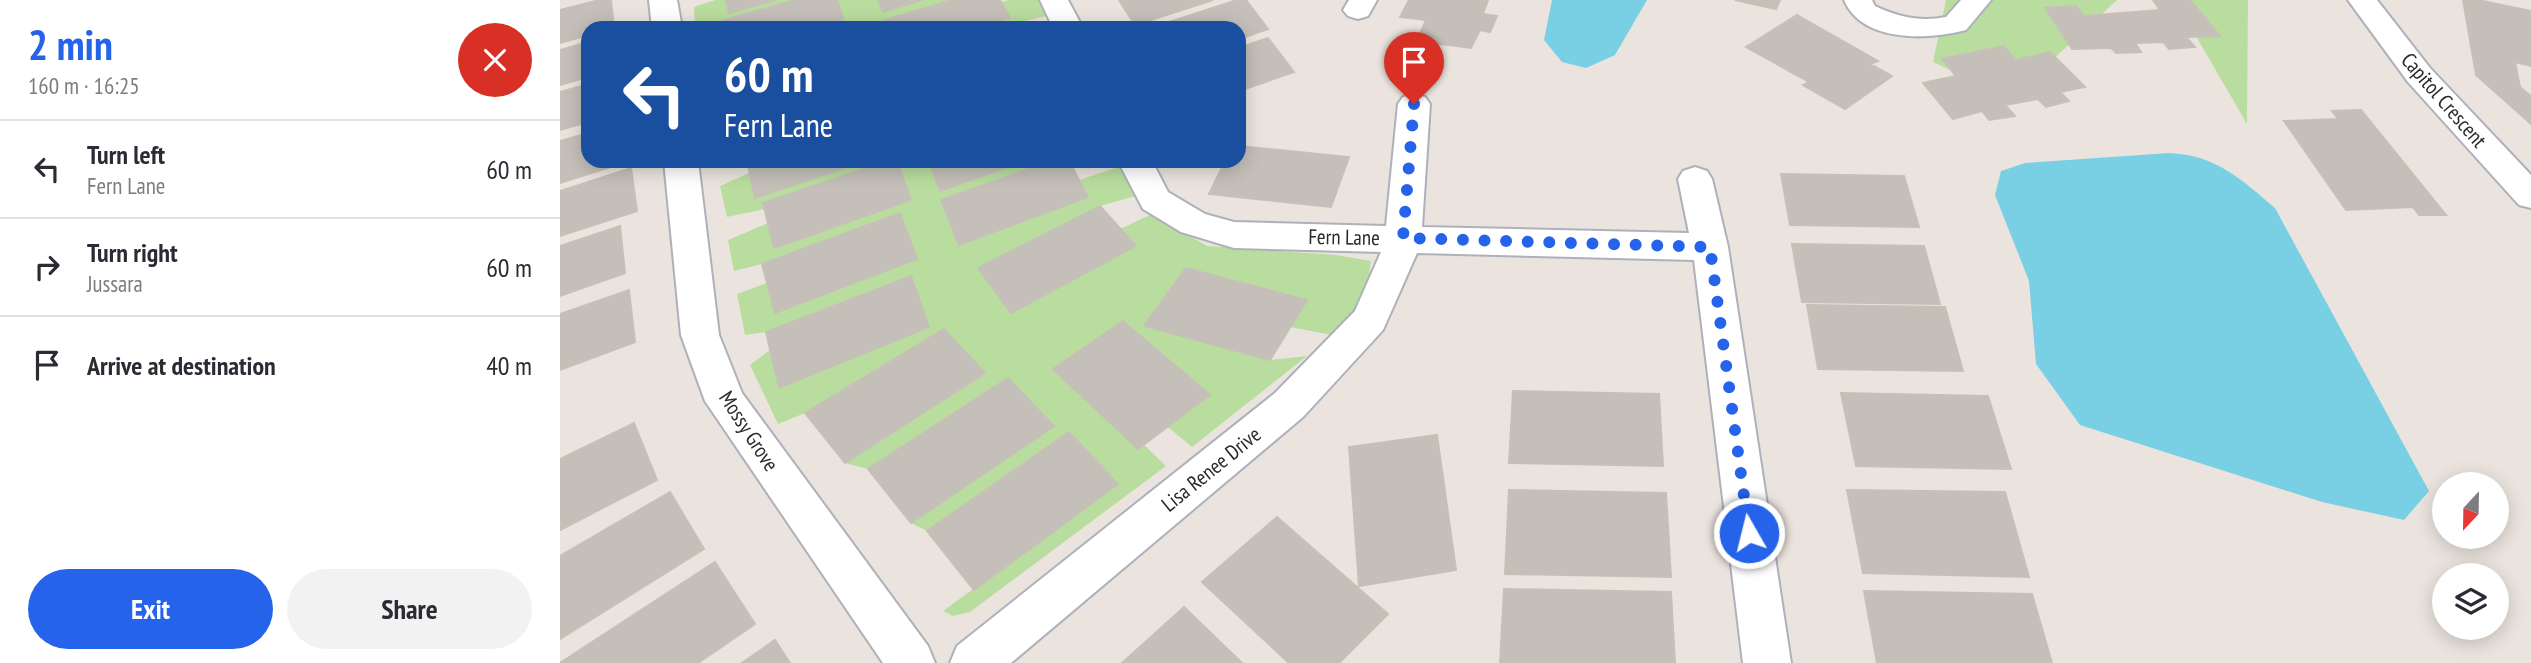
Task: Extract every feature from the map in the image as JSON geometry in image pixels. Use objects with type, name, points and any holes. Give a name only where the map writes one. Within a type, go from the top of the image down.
[{"type":"street","points":[[663,0],[666,21]]},
{"type":"street","points":[[1054,0],[1064,21]]},
{"type":"street","points":[[1858,0],[1863,11],[1895,26],[1916,29],[1956,24],[1977,0]]},
{"type":"street","name":"Capitol Crescent","points":[[2362,0],[2418,75],[2531,196]]},
{"type":"street","name":"Lisa Renee Drive","points":[[974,663],[1289,405],[1370,320],[1394,270],[1403,238],[1414,104]]},
{"type":"street","name":"Mossy Grove","points":[[682,168],[700,335],[725,401],[911,663]]},
{"type":"street","name":"Fern Lane","points":[[1139,168],[1155,200],[1193,223],[1234,235],[1710,247]]},
{"type":"street","points":[[1695,179],[1710,247],[1767,663]]},
{"type":"green space","points":[[715,0],[795,0],[722,21],[695,21],[694,7]]},
{"type":"green space","points":[[837,0],[878,0],[883,11],[922,0],[952,0],[885,21],[821,21]]},
{"type":"green space","points":[[1042,0],[1050,15],[1025,21],[997,21],[1009,17],[1002,2]]},
{"type":"green space","points":[[1946,0],[2117,0],[2022,88],[1968,78],[1933,62]]},
{"type":"green space","points":[[2175,0],[2248,0],[2247,124]]},
{"type":"green space","points":[[843,168],[866,168],[763,203],[765,209],[727,217],[720,186],[749,173],[756,197]]},
{"type":"green space","points":[[900,168],[932,168],[941,191],[1005,168],[1031,168],[941,200],[959,245],[1088,197],[1079,180],[1116,168],[1126,168],[1139,195],[1100,206],[978,268],[1011,313],[1135,247],[1120,229],[1152,214],[1207,246],[1336,255],[1371,261],[1365,303],[1342,337],[1290,327],[1270,360],[1307,356],[1192,447],[1168,427],[1210,395],[1124,321],[1053,369],[1138,449],[1144,445],[1166,466],[970,612],[953,616],[943,611],[1118,483],[1069,432],[927,531],[911,523],[1053,425],[1007,378],[868,469],[845,463],[985,373],[944,329],[805,413],[778,424],[750,365],[770,350],[779,387],[929,326],[910,276],[766,332],[745,335],[737,294],[767,283],[775,313],[917,259],[900,213],[762,264],[734,271],[728,240],[768,223],[775,248],[911,200]]},
{"type":"water","points":[[1552,0],[1647,0],[1615,55],[1586,68],[1562,62],[1544,40]]},
{"type":"water","points":[[2169,153],[2201,158],[2227,170],[2275,208],[2429,491],[2404,520],[2322,502],[2080,425],[2036,364],[2029,281],[1995,195],[2001,171],[2025,163]]},
{"type":"building","points":[[599,0],[611,0],[613,21],[581,21],[581,37],[560,43],[560,10]]},
{"type":"building","points":[[726,0],[775,0],[729,13]]},
{"type":"building","points":[[795,0],[837,0],[844,20],[840,21],[722,21]]},
{"type":"building","points":[[878,0],[922,0],[883,12]]},
{"type":"building","points":[[952,0],[1000,0],[1010,18],[1000,21],[885,20]]},
{"type":"building","points":[[1119,0],[1213,0],[1147,21],[1132,21]]},
{"type":"building","points":[[1237,0],[1246,0],[1268,29],[1246,37],[1246,21],[1172,21]]},
{"type":"building","points":[[1409,0],[1488,0],[1483,14],[1497,16],[1490,32],[1480,30],[1471,48],[1417,41],[1426,20],[1400,17]]},
{"type":"building","points":[[1735,0],[1780,0],[1776,9]]},
{"type":"building","points":[[2153,0],[2190,0],[2220,36],[2186,37],[2195,47],[2169,49],[2163,42],[2135,43],[2141,52],[2116,53],[2111,48],[2072,49],[2045,8],[2076,6],[2084,16],[2160,10]]},
{"type":"building","points":[[2463,0],[2478,0],[2531,11],[2531,66],[2515,62],[2520,87],[2531,96],[2531,124],[2476,75]]},
{"type":"building","points":[[1797,15],[1878,61],[1870,64],[1892,76],[1845,109],[1803,85],[1809,82],[1746,47]]},
{"type":"building","points":[[1268,38],[1294,72],[1246,89],[1246,46]]},
{"type":"building","points":[[581,44],[581,79],[560,85],[560,50]]},
{"type":"building","points":[[2003,46],[2016,60],[2050,52],[2085,87],[2060,92],[2069,101],[2046,107],[2038,99],[2005,105],[2015,116],[1989,120],[1982,111],[1953,119],[1923,83],[1956,76],[1942,59]]},
{"type":"building","points":[[581,86],[581,124],[560,130],[560,92]]},
{"type":"building","points":[[2361,110],[2446,215],[2419,215],[2413,207],[2346,210],[2284,121],[2338,119],[2332,111]]},
{"type":"building","points":[[581,135],[581,168],[607,168],[560,183],[560,141]]},
{"type":"building","points":[[1246,147],[1349,157],[1331,207],[1209,194],[1222,168],[1246,168]]},
{"type":"building","points":[[631,168],[637,211],[560,236],[560,191]]},
{"type":"building","points":[[749,168],[843,168],[755,198]]},
{"type":"building","points":[[866,168],[900,168],[911,200],[774,248],[763,203]]},
{"type":"building","points":[[932,168],[1004,168],[940,191]]},
{"type":"building","points":[[1031,168],[1073,168],[1088,197],[959,245],[941,200]]},
{"type":"building","points":[[1781,174],[1904,176],[1919,227],[1790,225]]},
{"type":"building","points":[[1100,206],[1136,246],[1011,313],[978,268]]},
{"type":"building","points":[[900,213],[917,259],[775,313],[762,264]]},
{"type":"building","points":[[620,226],[625,273],[560,296],[560,246]]},
{"type":"building","points":[[1792,244],[1924,246],[1940,304],[1802,302]]},
{"type":"building","points":[[1186,268],[1307,300],[1270,360],[1144,326]]},
{"type":"building","points":[[911,276],[929,327],[779,388],[766,332]]},
{"type":"building","points":[[629,290],[635,342],[560,370],[560,314]]},
{"type":"building","points":[[1807,305],[1945,307],[1963,371],[1818,369]]},
{"type":"building","points":[[1123,321],[1210,395],[1138,449],[1053,369]]},
{"type":"building","points":[[944,329],[985,373],[845,463],[805,413]]},
{"type":"building","points":[[1008,378],[1054,426],[911,523],[868,469]]},
{"type":"building","points":[[1513,391],[1659,394],[1663,466],[1509,463]]},
{"type":"building","points":[[1841,393],[1988,396],[2011,469],[1856,466]]},
{"type":"building","points":[[634,423],[657,480],[560,530],[560,459]]},
{"type":"building","points":[[1069,432],[1118,484],[974,590],[927,531]]},
{"type":"building","points":[[1437,435],[1456,570],[1359,586],[1349,447]]},
{"type":"building","points":[[1509,490],[1666,493],[1671,577],[1505,574]]},
{"type":"building","points":[[1847,490],[2005,492],[2029,577],[1863,573]]},
{"type":"building","points":[[670,492],[704,549],[560,639],[560,556]]},
{"type":"building","points":[[1277,517],[1388,614],[1339,663],[1289,663],[1202,582]]},
{"type":"building","points":[[715,562],[755,624],[698,663],[560,663]]},
{"type":"building","points":[[1504,589],[1671,592],[1675,663],[1500,663]]},
{"type":"building","points":[[1864,591],[2032,594],[2052,663],[1877,663]]},
{"type":"building","points":[[1184,607],[1242,663],[1122,663]]},
{"type":"building","points":[[775,640],[790,663],[742,663]]},
{"type":"route","points":[[1414,104],[1403,238],[1710,247],[1749,533]]}]
